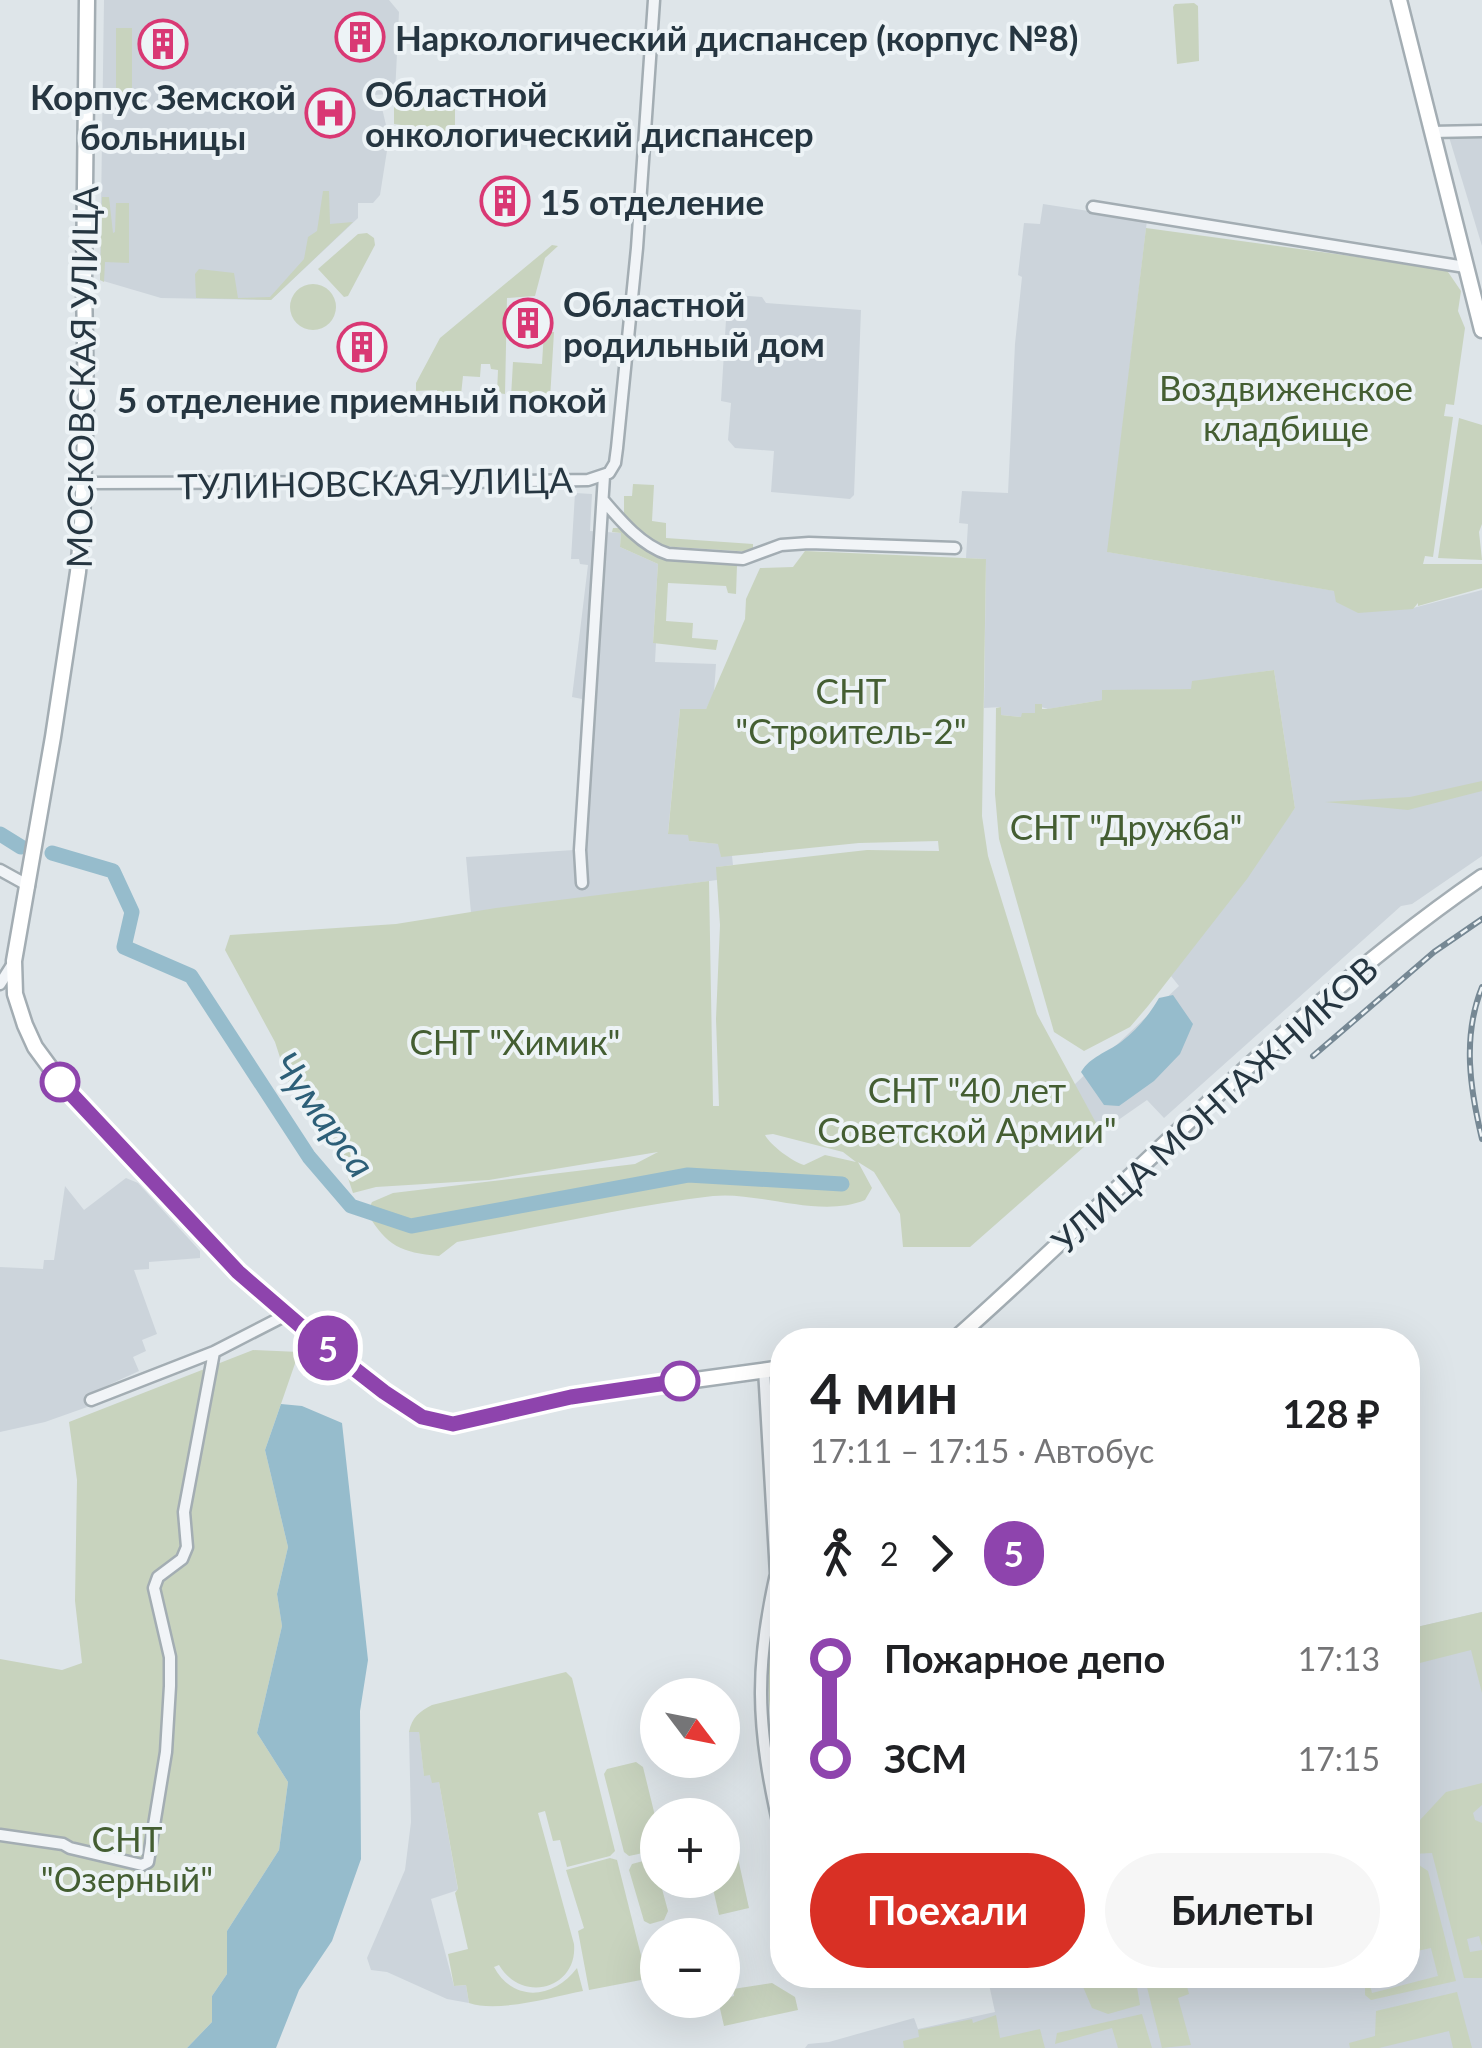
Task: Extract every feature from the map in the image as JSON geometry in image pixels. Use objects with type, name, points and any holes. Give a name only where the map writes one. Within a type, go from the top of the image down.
[{"type":"main road","name":"МОСКОВСКАЯ УЛИЦА","points":[[14,961],[78,572],[84,483],[86,0]]},
{"type":"main road","points":[[1399,0],[1482,330]]},
{"type":"main road","name":"УЛИЦА МОНТАЖНИКОВ","points":[[967,1328],[1296,1023],[1415,923],[1482,877]]},
{"type":"main road","points":[[14,961],[18,1006],[35,1047],[53,1073],[238,1272],[286,1316],[422,1417],[453,1424],[571,1397],[770,1369]]},
{"type":"street","name":"ТУЛИНОВСКАЯ УЛИЦА","points":[[84,483],[468,482],[588,480],[604,476],[613,468],[617,448],[637,248],[654,0]]},
{"type":"street","points":[[1430,132],[1482,131]]},
{"type":"street","points":[[1092,207],[1465,267]]},
{"type":"street","points":[[582,884],[580,850],[604,476]]},
{"type":"street","points":[[603,500],[625,525],[668,554],[743,559],[781,545],[809,544],[955,548]]},
{"type":"street","points":[[0,870],[29,886]]},
{"type":"street","name":"МОСКОВСКАЯ УЛИЦА","points":[[0,984],[14,961]]},
{"type":"street","points":[[92,1400],[214,1352],[286,1316]]},
{"type":"street","points":[[0,1835],[64,1844],[142,1865],[148,1862],[166,1752],[170,1686],[170,1657],[154,1588],[158,1577],[182,1560],[187,1547],[184,1512],[214,1352]]},
{"type":"street","points":[[764,1370],[770,1472]]},
{"type":"street","points":[[770,1605],[761,1652],[759,1696],[770,1780]]},
{"type":"shaded area","points":[[104,0],[389,0],[399,12],[395,94],[372,95],[382,108],[389,138],[380,195],[373,203],[358,203],[358,218],[271,300],[161,298],[100,280]]},
{"type":"shaded area","points":[[1482,136],[1482,246],[1449,137]]},
{"type":"shaded area","points":[[1043,204],[1147,220],[1108,552],[1413,608],[1482,590],[1482,856],[1412,904],[1401,906],[1164,1118],[1147,1100],[1101,1132],[1074,1085],[1179,986],[1171,976],[1295,808],[1274,670],[1192,682],[1192,689],[1102,691],[1102,700],[1048,709],[1035,705],[1035,714],[1021,717],[1001,715],[1001,707],[984,708],[986,559],[966,558],[968,524],[959,523],[962,491],[1008,493],[1024,223],[1040,224]]},
{"type":"shaded area","points":[[734,295],[762,297],[766,303],[861,310],[854,495],[850,499],[771,492],[774,451],[735,448],[728,440],[731,403],[721,401],[726,320],[733,320]]},
{"type":"shaded area","points":[[575,493],[592,494],[590,531],[621,533],[620,547],[658,564],[655,662],[716,664],[714,693],[706,709],[680,709],[668,833],[689,835],[689,841],[719,844],[721,856],[732,856],[733,865],[717,867],[717,880],[471,913],[466,857],[574,850],[582,699],[572,697],[588,565],[571,559]]},
{"type":"shaded area","points":[[126,1178],[138,1183],[200,1251],[200,1258],[149,1262],[149,1269],[134,1270],[157,1334],[142,1340],[146,1351],[133,1357],[139,1371],[102,1388],[107,1400],[45,1422],[0,1432],[0,1267],[43,1269],[44,1260],[54,1260],[65,1186],[84,1210]]},
{"type":"shaded area","points":[[1482,1612],[1482,2048],[805,2048],[808,2044],[829,2042],[914,2018],[918,2029],[995,2012],[990,1988],[1420,1988],[1420,1626]]},
{"type":"shaded area","points":[[419,1731],[424,1775],[439,1782],[458,1890],[431,1899],[454,1986],[466,1985],[469,2003],[447,1999],[387,1972],[371,1970],[367,1958],[405,1870],[411,1822],[409,1732]]},
{"type":"green space","points":[[1194,3],[1198,6],[1199,61],[1177,64],[1173,7]]},
{"type":"green space","points":[[116,28],[132,28],[132,95],[116,95]]},
{"type":"green space","points":[[455,103],[452,132],[394,124],[394,105]]},
{"type":"green space","points":[[323,191],[329,191],[330,224],[353,222],[271,300],[196,298],[195,274],[199,269],[234,273],[238,298],[270,297],[304,259],[308,237],[317,231]]},
{"type":"green space","points":[[102,197],[109,197],[113,233],[116,203],[129,203],[129,263],[105,262],[104,282],[100,280]]},
{"type":"green space","name":"Воздвиженское кладбище","points":[[1146,228],[1446,269],[1461,291],[1458,311],[1465,328],[1454,405],[1446,404],[1444,416],[1453,417],[1433,557],[1425,556],[1423,564],[1482,564],[1482,588],[1418,603],[1413,609],[1358,613],[1336,602],[1334,591],[1107,552]]},
{"type":"green space","points":[[367,233],[374,238],[375,245],[344,297],[318,269],[358,234]]},
{"type":"green space","points":[[552,245],[558,246],[545,258],[535,296],[507,298],[505,394],[497,393],[498,370],[491,369],[490,364],[481,364],[480,377],[463,376],[461,395],[437,396],[437,390],[416,391],[416,383],[440,338]]},
{"type":"green space","points":[[313,284],[329,291],[336,307],[329,323],[313,330],[297,323],[290,307],[297,291]]},
{"type":"green space","points":[[544,331],[554,332],[550,399],[511,397],[513,362],[542,364]]},
{"type":"green space","points":[[1459,418],[1482,425],[1482,560],[1438,558]]},
{"type":"green space","points":[[633,484],[654,485],[652,521],[666,523],[666,538],[753,544],[753,552],[659,546],[624,520],[624,496],[632,496]]},
{"type":"green space","points":[[613,528],[620,528],[658,557],[731,561],[737,565],[736,594],[728,593],[726,586],[668,583],[666,621],[693,623],[692,638],[718,640],[716,650],[653,643],[658,564],[620,547],[621,533],[612,532]]},
{"type":"green space","points":[[805,551],[986,559],[982,816],[988,856],[1037,1014],[1101,1132],[970,1247],[903,1247],[900,1214],[874,1172],[858,1162],[872,1188],[865,1200],[847,1205],[809,1206],[713,1196],[457,1242],[439,1256],[396,1246],[367,1213],[372,1202],[393,1193],[635,1164],[658,1152],[489,1180],[376,1187],[353,1193],[336,1142],[326,1142],[287,1079],[275,1042],[225,950],[230,935],[396,924],[709,881],[713,1106],[719,1106],[716,1019],[720,925],[716,867],[867,850],[939,851],[938,841],[859,843],[721,857],[718,844],[668,834],[680,709],[706,709],[745,619],[746,599],[760,568],[793,567]],"holes":[[[765,1135],[843,1152],[856,1162],[825,1155],[804,1165],[782,1153]]]},
{"type":"green space","name":"СНТ \"Дружба\"","points":[[1274,670],[1295,808],[1247,879],[1130,1027],[1084,1051],[1054,1032],[999,839],[996,708],[1001,707],[1001,715],[1021,717],[1022,713],[1035,713],[1035,704],[1047,709],[1102,700],[1102,690],[1191,689],[1192,681]]},
{"type":"green space","points":[[1482,781],[1482,791],[1408,810],[1325,802],[1410,797]]},
{"type":"green space","name":"СНТ \"Озерный\"","points":[[253,1350],[299,1352],[265,1450],[288,1547],[277,1594],[282,1626],[257,1733],[288,1782],[279,1850],[227,1931],[227,1974],[212,1996],[212,2022],[187,2048],[0,2048],[0,1659],[62,1670],[82,1663],[75,1601],[77,1480],[69,1422]]},
{"type":"green space","points":[[1482,1612],[1482,1693],[1471,1650],[1420,1663],[1420,1626]]},
{"type":"green space","points":[[566,1672],[572,1678],[615,1851],[610,1856],[567,1867],[560,1840],[553,1841],[545,1811],[538,1813],[574,1944],[573,1959],[567,1972],[547,1986],[521,1984],[499,1965],[494,1967],[512,1987],[534,1993],[557,1986],[577,1968],[583,1991],[510,2005],[469,2003],[466,1985],[454,1986],[448,1954],[468,1949],[455,1893],[458,1889],[439,1782],[432,1783],[430,1775],[424,1776],[419,1732],[409,1732],[410,1727],[417,1715],[432,1705]]},
{"type":"green space","points":[[636,1762],[640,1765],[640,1778],[646,1778],[651,1798],[640,1798],[640,1854],[629,1856],[624,1852],[604,1774],[607,1769]]},
{"type":"green space","points":[[1482,1783],[1482,1805],[1473,1813],[1475,1820],[1482,1823],[1482,1946],[1479,1936],[1467,1939],[1470,1952],[1482,1950],[1482,1978],[1464,1978],[1432,1853],[1420,1854],[1420,1820],[1446,1792]]},
{"type":"green space","points":[[610,1858],[617,1860],[640,1951],[640,1980],[589,1990],[578,1931],[584,1928],[566,1870]]},
{"type":"green space","points":[[640,1862],[640,1898],[664,1898],[668,1911],[665,1918],[643,1918],[629,1870],[632,1864]]},
{"type":"green space","points":[[1420,1866],[1428,1871],[1456,1981],[1371,2000],[1365,1995],[1365,1988],[1371,1988],[1372,1993],[1420,1988],[1420,1981],[1438,1976],[1431,1948],[1420,1950]]},
{"type":"green space","points":[[740,1868],[749,1908],[719,1915],[715,1898],[740,1898]]},
{"type":"green space","points":[[770,1983],[770,1988],[780,1988],[795,1997],[798,2010],[724,2026],[722,2018],[740,2018],[740,1988]]},
{"type":"green space","points":[[1084,1988],[1137,1988],[1140,2005],[1108,2014],[1092,2008]]},
{"type":"green space","points":[[1147,1988],[1187,1988],[1189,1994],[1178,1998],[1191,2045],[1162,2048]]},
{"type":"green space","points":[[1457,1992],[1472,2048],[1453,2048],[1449,2031],[1379,2048],[1350,2048],[1349,2043],[1375,2036],[1376,2011]]},
{"type":"green space","points":[[1142,2014],[1152,2048],[1118,2048],[1112,2028],[1055,2044],[1057,2033]]},
{"type":"green space","points":[[996,2015],[1000,2038],[1040,2029],[1045,2048],[904,2048],[903,2041],[919,2037],[918,2030],[972,2019],[973,2023]]},
{"type":"water","points":[[1173,995],[1193,1024],[1180,1054],[1154,1081],[1119,1106],[1104,1105],[1081,1072],[1132,1032],[1159,998]]},
{"type":"water","points":[[281,1404],[302,1406],[342,1423],[368,1660],[360,1711],[361,1859],[332,1941],[299,1990],[276,2048],[187,2048],[212,2022],[212,1996],[227,1974],[227,1931],[279,1850],[288,1782],[257,1733],[282,1626],[277,1594],[288,1547],[265,1450]]},
{"type":"waterway","name":"Чумарса","points":[[0,834],[21,847]]},
{"type":"waterway","name":"Чумарса","points":[[52,853],[113,871],[132,912],[124,947],[191,976],[309,1157],[351,1206],[411,1226],[688,1175],[842,1184]]},
{"type":"railway","points":[[1313,1056],[1434,952],[1482,919]]},
{"type":"railway","points":[[1482,987],[1470,1044],[1474,1101],[1482,1139]]},
{"type":"bus line","name":"5","points":[[60,1082],[238,1272],[286,1316],[422,1417],[453,1424],[571,1397],[680,1381]]},
{"type":"place","name":"Наркологический диспансер (корпус №8)","points":[[360,37]]},
{"type":"place","name":"Корпус Земской больницы","points":[[163,44]]},
{"type":"place","name":"Областной онкологический диспансер","points":[[330,113]]},
{"type":"place","name":"15 отделение","points":[[505,201]]},
{"type":"place","name":"Областной родильный дом","points":[[528,323]]},
{"type":"place","name":"5 отделение приемный покой","points":[[362,347]]},
{"type":"park label","name":"СНТ \"Строитель-2\"","points":[[851,710]]},
{"type":"park label","name":"СНТ \"Химик\"","points":[[515,1041]]},
{"type":"park label","name":"СНТ \"40 лет Советской Армии\"","points":[[967,1109]]}]
